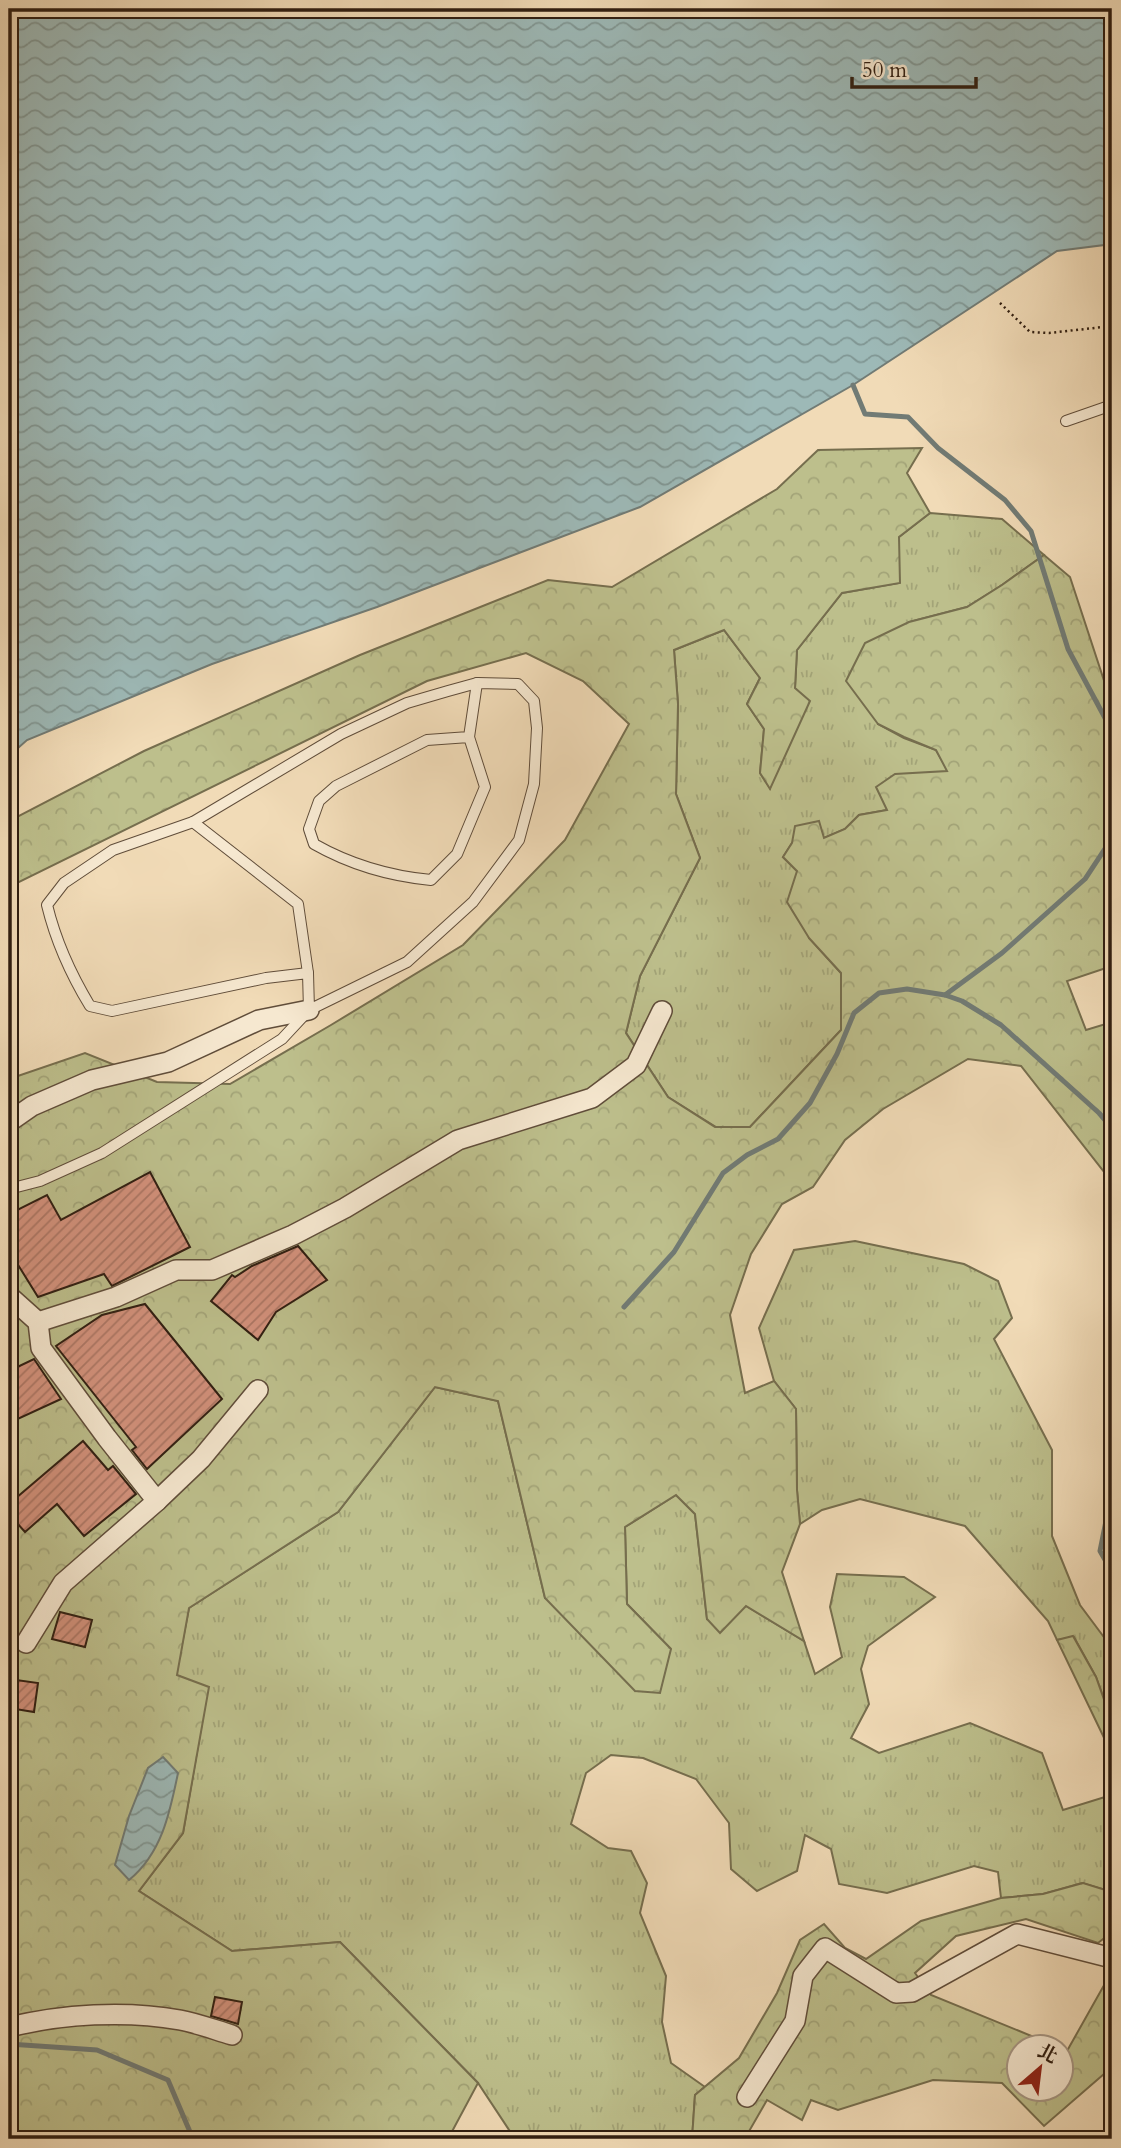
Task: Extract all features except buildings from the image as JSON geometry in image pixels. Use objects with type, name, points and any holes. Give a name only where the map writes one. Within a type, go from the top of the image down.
[{"type":"street","points":[[9,1122],[32,1106],[93,1080],[168,1062],[259,1020],[309,1010]]},
{"type":"street","points":[[38,1322],[116,1297],[176,1270],[212,1270],[324,1219],[458,1140],[592,1098],[636,1066],[662,1010]]},
{"type":"street","points":[[9,1296],[38,1322],[41,1348],[107,1438],[158,1501]]},
{"type":"street","points":[[26,1643],[63,1583],[158,1501],[201,1459],[258,1390]]},
{"type":"street","points":[[747,2097],[795,2021],[803,1976],[825,1948],[896,1993],[912,1992],[1017,1934],[1112,1958]]},
{"type":"street","points":[[9,2027],[45,2018],[144,2016],[180,2020],[232,2035]]},
{"type":"lane","points":[[1066,421],[1112,405]]},
{"type":"lane","points":[[470,737],[427,740],[336,786],[319,801],[309,828],[314,844],[342,860],[400,877],[431,880],[457,854],[485,787],[470,737],[477,683]]},
{"type":"lane","points":[[9,1189],[40,1181],[102,1153],[282,1040],[309,1010],[407,962],[474,902],[519,839],[534,784],[537,728],[534,701],[518,684],[477,683],[407,703],[341,734],[193,822],[113,850],[64,883],[47,905],[54,935],[67,967],[90,1006],[112,1011],[266,978],[308,973]]},
{"type":"lane","points":[[193,822],[298,904],[308,973],[309,1010]]},
{"type":"path","points":[[1000,303],[1030,332],[1049,333],[1112,326]]},
{"type":"green space","points":[[922,448],[907,473],[930,513],[899,537],[900,583],[842,593],[797,650],[795,688],[810,701],[770,789],[760,773],[764,729],[747,704],[760,678],[724,630],[674,650],[678,704],[676,794],[700,858],[640,976],[626,1033],[668,1097],[715,1127],[750,1127],[841,1030],[841,973],[809,938],[787,902],[797,871],[783,857],[792,843],[795,826],[819,821],[824,838],[845,829],[859,815],[887,810],[876,787],[895,774],[947,771],[936,750],[878,724],[846,681],[865,643],[909,622],[967,607],[1044,555],[1070,577],[1112,705],[1112,966],[1067,981],[1086,1030],[1112,1022],[1112,1182],[1021,1066],[968,1059],[883,1109],[845,1140],[813,1187],[782,1204],[751,1254],[730,1315],[745,1393],[774,1381],[796,1409],[800,1524],[782,1572],[804,1641],[746,1606],[720,1633],[707,1619],[695,1514],[676,1495],[625,1527],[627,1604],[671,1649],[660,1693],[635,1691],[545,1598],[498,1401],[435,1387],[338,1512],[189,1608],[177,1675],[209,1687],[183,1833],[139,1891],[232,1951],[340,1942],[478,2083],[448,2139],[9,2139],[9,1079],[85,1053],[157,1082],[230,1084],[463,945],[565,840],[629,724],[583,681],[526,653],[427,681],[9,887],[9,821],[144,751],[360,655],[548,580],[612,587],[777,489],[818,450]]},
{"type":"green space","points":[[930,513],[1002,519],[1044,555],[967,607],[909,622],[878,724],[904,738],[936,750],[948,771],[887,810],[859,815],[845,829],[824,838],[792,843],[783,857],[797,871],[809,938],[841,973],[841,1030],[750,1127],[716,1127],[668,1097],[626,1033],[640,976],[700,858],[676,794],[678,704],[674,650],[724,630],[760,678],[747,704],[764,729],[760,773],[770,788],[795,688],[797,650],[842,593],[899,583],[899,537]]},
{"type":"green space","points":[[855,1241],[964,1264],[998,1281],[1012,1318],[994,1339],[1052,1450],[1052,1536],[1080,1605],[1112,1648],[1112,1722],[1096,1677],[1074,1637],[1057,1640],[1048,1621],[965,1526],[860,1499],[822,1510],[800,1524],[796,1409],[774,1381],[759,1328],[794,1250]]},
{"type":"green space","points":[[435,1387],[498,1401],[545,1598],[671,1649],[627,1604],[625,1527],[676,1495],[695,1514],[707,1619],[746,1606],[804,1641],[815,1674],[842,1657],[830,1607],[837,1574],[904,1577],[935,1597],[868,1646],[861,1669],[869,1704],[851,1738],[879,1753],[970,1723],[1042,1753],[1063,1810],[1105,1797],[1106,1773],[1112,1776],[1112,1892],[1082,1883],[1043,1894],[1001,1898],[998,1872],[974,1866],[887,1893],[839,1884],[831,1849],[805,1835],[797,1871],[757,1891],[731,1869],[729,1823],[696,1779],[643,1758],[611,1755],[586,1773],[571,1824],[608,1848],[631,1851],[647,1883],[640,1913],[666,1976],[662,2022],[671,2063],[705,2087],[695,2095],[692,2139],[515,2139],[478,2083],[340,1942],[232,1951],[139,1891],[183,1833],[208,1688],[176,1675],[189,1608],[338,1512]]},
{"type":"green space","points":[[1073,1636],[1096,1677],[1112,1722],[1112,1776],[1106,1773],[1107,1744],[1057,1640]]},
{"type":"green space","points":[[1083,1883],[1112,1892],[1112,1932],[1098,1943],[1026,1919],[956,1936],[915,1973],[931,1995],[1022,2032],[1006,2032],[1006,2087],[1002,2083],[933,2080],[838,2110],[811,2100],[802,2120],[767,2100],[748,2133],[759,2139],[692,2139],[695,2095],[739,2058],[777,1993],[800,1940],[824,1924],[845,1948],[866,1959],[921,1921],[1001,1898],[1043,1894]]},
{"type":"green space","points":[[1112,1971],[1112,2067],[1076,2098],[1076,2035]]},
{"type":"green space","points":[[1021,2102],[1072,2102],[1044,2126]]},
{"type":"water","points":[[9,9],[1112,9],[1112,244],[1057,251],[853,385],[640,507],[377,607],[212,664],[27,740],[9,756]]},
{"type":"water","points":[[163,1757],[178,1773],[168,1817],[157,1845],[129,1880],[115,1865],[129,1816],[148,1768]]},
{"type":"waterway","points":[[853,385],[865,414],[908,417],[938,448],[1005,500],[1031,531],[1068,649],[1112,731]]},
{"type":"waterway","points":[[624,1307],[674,1252],[723,1173],[747,1155],[778,1139],[810,1103],[837,1054],[854,1013],[879,993],[907,989],[945,995],[1002,953],[1085,879],[1112,838]]},
{"type":"waterway","points":[[945,995],[962,1001],[1001,1025],[1099,1113],[1112,1128]]},
{"type":"waterway","points":[[1112,1491],[1100,1551],[1112,1572]]},
{"type":"waterway","points":[[9,2044],[97,2050],[168,2080],[193,2139]]}]
